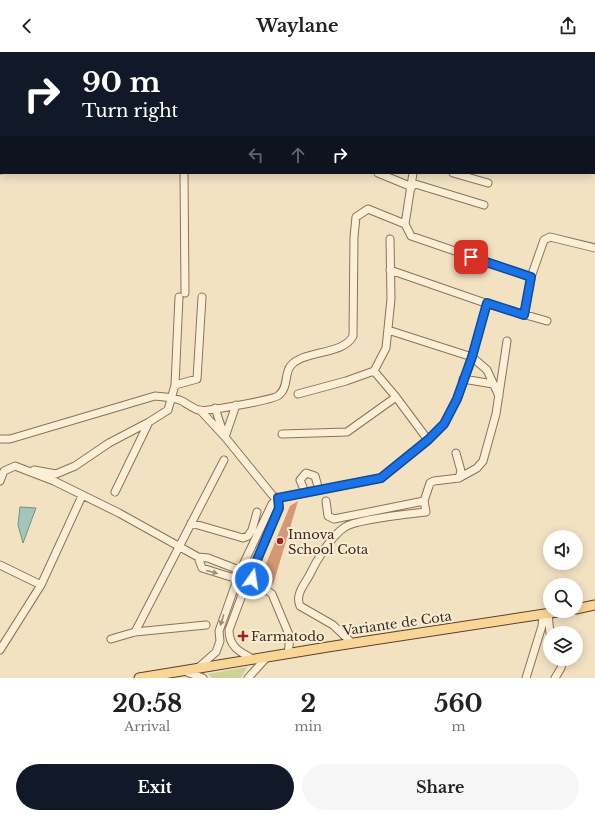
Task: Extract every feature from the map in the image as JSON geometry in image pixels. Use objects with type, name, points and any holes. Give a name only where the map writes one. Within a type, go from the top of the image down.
[{"type":"main road","points":[[583,608],[595,605]]},
{"type":"main road","name":"Variante de Cota","points":[[139,678],[352,643],[543,614]]},
{"type":"street","points":[[0,481],[4,471],[15,466],[56,474],[75,466],[109,443],[150,422],[168,410],[175,386],[182,295],[184,174]]},
{"type":"street","points":[[381,174],[412,185],[484,205]]},
{"type":"street","points":[[413,174],[405,224],[408,233],[413,238],[531,277]]},
{"type":"street","points":[[456,174],[488,183]]},
{"type":"street","points":[[200,410],[263,401],[279,396],[283,390],[286,373],[291,364],[299,359],[339,347],[350,341],[354,330],[354,237],[356,217],[368,209],[405,224]]},
{"type":"street","points":[[524,315],[531,277],[542,243],[547,238],[595,248]]},
{"type":"street","points":[[298,394],[346,381],[374,371],[386,348],[390,299],[390,239]]},
{"type":"street","points":[[390,270],[487,303],[547,321]]},
{"type":"street","points":[[175,386],[195,380],[198,376],[202,297]]},
{"type":"street","points":[[197,668],[216,652],[220,641],[219,631],[235,580],[272,504],[278,498],[381,478],[428,440],[444,424],[457,399],[472,357],[487,303]]},
{"type":"street","points":[[388,330],[472,357],[487,370],[499,396]]},
{"type":"street","points":[[352,643],[334,625],[300,606],[298,600],[300,592],[313,566],[322,552],[345,527],[367,521],[426,512],[424,501],[430,483],[434,481],[459,478],[477,468],[483,461],[499,396],[508,341]]},
{"type":"street","points":[[374,371],[396,397],[428,440]]},
{"type":"street","points":[[464,379],[493,384]]},
{"type":"street","points":[[0,439],[10,439],[155,396],[172,398],[200,410],[273,496],[278,498]]},
{"type":"street","points":[[282,434],[347,432],[396,397]]},
{"type":"street","points":[[224,437],[236,404]]},
{"type":"street","points":[[215,408],[224,437]]},
{"type":"street","points":[[115,492],[150,422]]},
{"type":"street","points":[[456,453],[461,471],[459,478]]},
{"type":"street","points":[[135,632],[224,460]]},
{"type":"street","points":[[15,466],[54,481],[82,496],[119,512],[198,557],[208,558],[240,570],[246,570],[249,581],[254,587],[267,589],[272,594],[290,637],[288,654]]},
{"type":"street","points":[[305,492],[300,480],[306,473],[315,476],[319,490]]},
{"type":"street","points":[[0,650],[41,585],[82,496]]},
{"type":"street","points":[[253,659],[238,651],[231,644],[229,630],[279,508],[278,498]]},
{"type":"street","points":[[326,501],[328,516],[334,519],[424,501]]},
{"type":"street","points":[[191,523],[243,538],[248,536],[252,530],[257,512]]},
{"type":"street","points":[[198,557],[202,568],[235,580],[240,587],[249,581]]},
{"type":"street","points":[[0,565],[41,585]]},
{"type":"street","points":[[526,678],[545,618]]},
{"type":"street","points":[[111,639],[135,632],[206,625]]},
{"type":"street","points":[[248,678],[267,657]]},
{"type":"street","points":[[555,678],[561,666]]},
{"type":"street","points":[[184,671],[203,678]]},
{"type":"green space","points":[[247,667],[241,678],[212,678],[208,674]]},
{"type":"water","points":[[20,507],[36,508],[23,543],[18,525]]},
{"type":"building","name":"Innova School Cota","points":[[298,501],[273,585],[261,576],[290,506]]},
{"type":"place","name":"Innova School Cota","points":[[280,541]]},
{"type":"place","name":"Farmatodo","points":[[243,636]]},
{"type":"route","points":[[252,579],[251,574],[280,505],[278,498],[381,478],[428,440],[444,424],[457,399],[472,357],[487,303],[524,315],[531,277],[471,257]]}]
